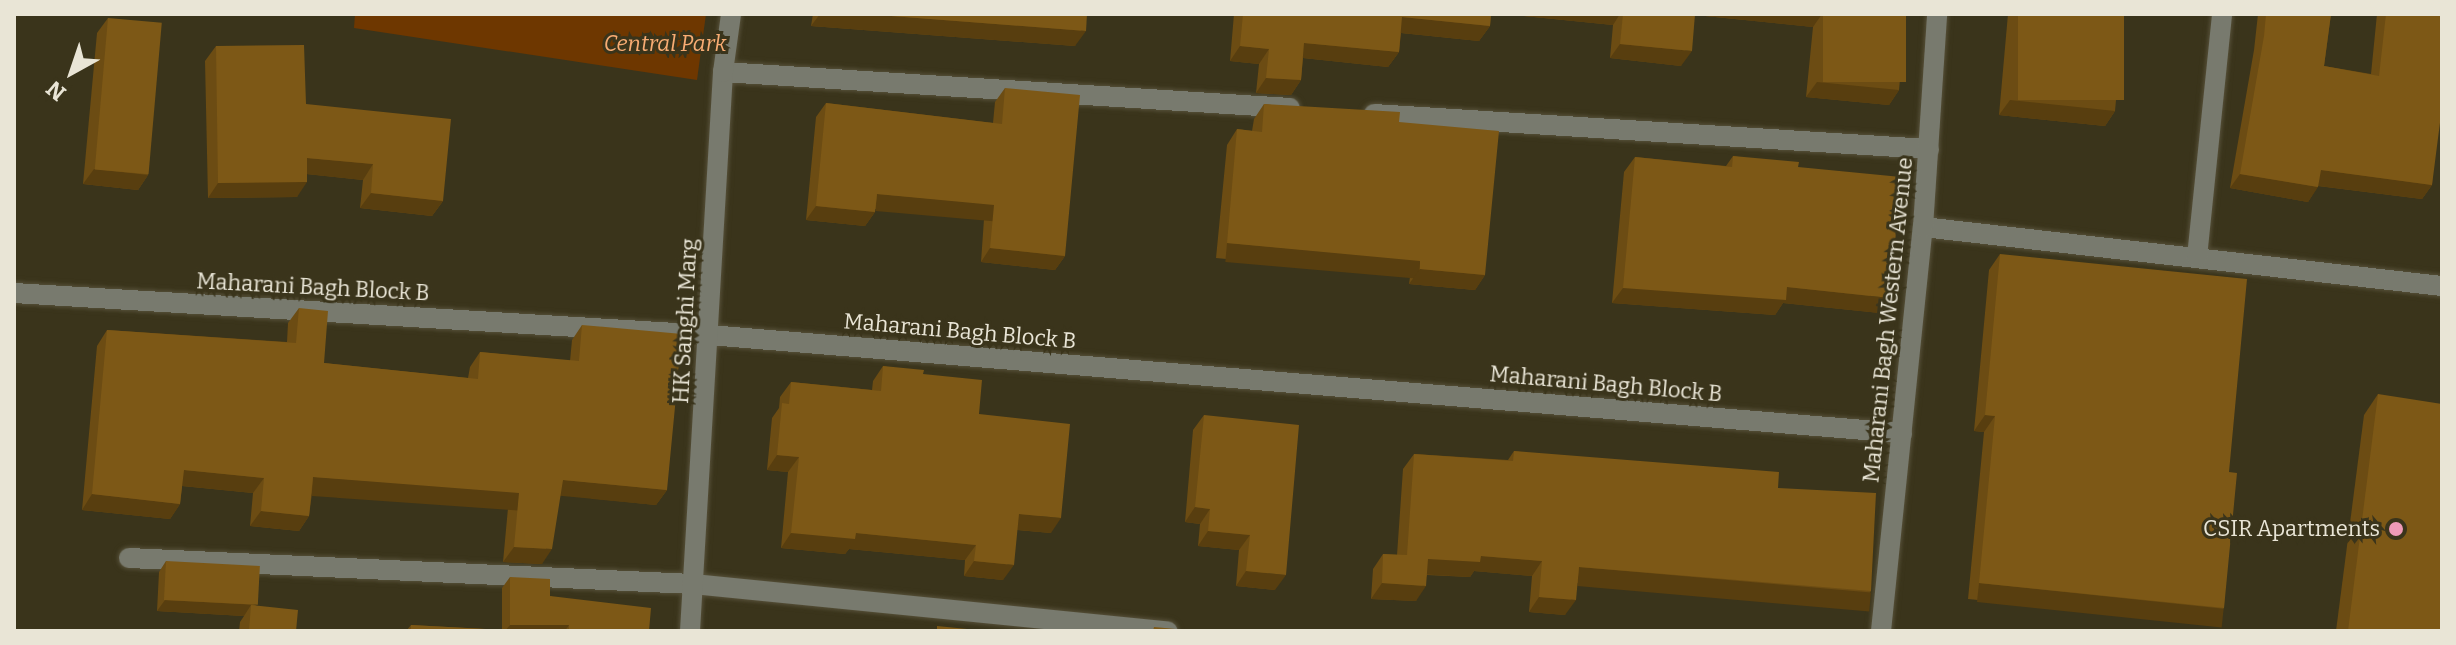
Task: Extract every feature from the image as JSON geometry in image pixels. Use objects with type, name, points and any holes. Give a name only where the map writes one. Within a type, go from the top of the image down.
[{"type":"street","name":"HK Sanghi Marg","points":[[690,631],[723,72],[731,14]]},
{"type":"street","name":"Maharani Bagh Western Avenue","points":[[1881,631],[1923,227],[1937,14]]},
{"type":"street","points":[[2197,257],[2222,14]]},
{"type":"street","points":[[723,72],[1310,110]]},
{"type":"street","points":[[1358,113],[1929,149]]},
{"type":"street","points":[[1923,227],[2442,286]]},
{"type":"street","name":"Maharani Bagh Block B","points":[[14,293],[709,335],[1902,433]]},
{"type":"street","points":[[129,558],[693,584],[1168,631]]},
{"type":"green space","name":"Central Park","points":[[355,14],[706,14],[697,80],[354,28]]},
{"type":"building","points":[[865,14],[1087,14],[1086,31]]},
{"type":"building","points":[[1243,14],[1491,14],[1490,26],[1402,17],[1399,52],[1304,43],[1301,80],[1266,78],[1269,49],[1240,46]]},
{"type":"building","points":[[1623,14],[1695,14],[1692,51],[1620,44]]},
{"type":"building","points":[[1823,14],[1906,14],[1906,82],[1823,82]]},
{"type":"building","points":[[2018,14],[2124,14],[2124,100],[2018,100]]},
{"type":"building","points":[[2266,14],[2331,14],[2324,66],[2379,76],[2386,14],[2442,14],[2442,107],[2432,185],[2321,170],[2318,187],[2240,174]]},
{"type":"building","points":[[108,18],[162,23],[149,174],[95,169]]},
{"type":"building","points":[[304,45],[306,104],[451,119],[443,201],[371,193],[373,164],[307,158],[307,182],[218,183],[216,46]]},
{"type":"building","points":[[1005,88],[1080,95],[1065,256],[990,248],[994,205],[877,194],[875,212],[816,206],[826,103],[1002,124]]},
{"type":"building","points":[[1264,104],[1400,112],[1399,122],[1499,131],[1485,275],[1420,269],[1420,261],[1227,243],[1237,129],[1262,132]]},
{"type":"building","points":[[1733,156],[1799,162],[1798,167],[1901,177],[1890,298],[1787,287],[1786,300],[1623,288],[1635,157],[1732,167]]},
{"type":"building","points":[[2000,254],[2247,279],[2229,472],[2237,473],[2224,608],[1979,583],[1995,416],[1985,415]]},
{"type":"building","points":[[299,308],[328,311],[324,363],[478,379],[480,352],[579,361],[582,325],[682,334],[667,490],[563,480],[552,549],[514,547],[519,493],[313,477],[309,516],[261,511],[264,478],[184,470],[180,504],[92,494],[107,330],[296,343]]},
{"type":"building","points":[[883,366],[982,380],[979,414],[1070,424],[1061,518],[1019,514],[1014,565],[974,561],[976,545],[856,533],[855,539],[791,533],[799,457],[777,455],[782,403],[789,404],[791,382],[881,391]]},
{"type":"building","name":"CSIR Apartments","points":[[2378,394],[2442,404],[2442,631],[2348,631]]},
{"type":"building","points":[[1204,415],[1299,425],[1286,575],[1246,571],[1250,535],[1208,531],[1210,509],[1195,507]]},
{"type":"building","points":[[1514,451],[1779,472],[1778,488],[1876,493],[1871,591],[1579,567],[1576,600],[1539,597],[1542,561],[1481,556],[1480,562],[1428,559],[1426,586],[1382,583],[1383,554],[1407,555],[1414,454],[1513,461]]},
{"type":"building","points":[[166,561],[260,566],[258,605],[164,600]]},
{"type":"building","points":[[510,577],[550,579],[550,596],[651,608],[649,631],[569,631],[569,625],[510,625]]},
{"type":"building","points":[[251,605],[298,610],[296,631],[249,631]]},
{"type":"building","points":[[411,625],[505,630],[505,631],[411,631]]},
{"type":"building","points":[[937,626],[987,631],[937,631]]},
{"type":"building","points":[[1154,627],[1197,631],[1153,631]]},
{"type":"place","name":"CSIR Apartments","points":[[2396,529]]}]
